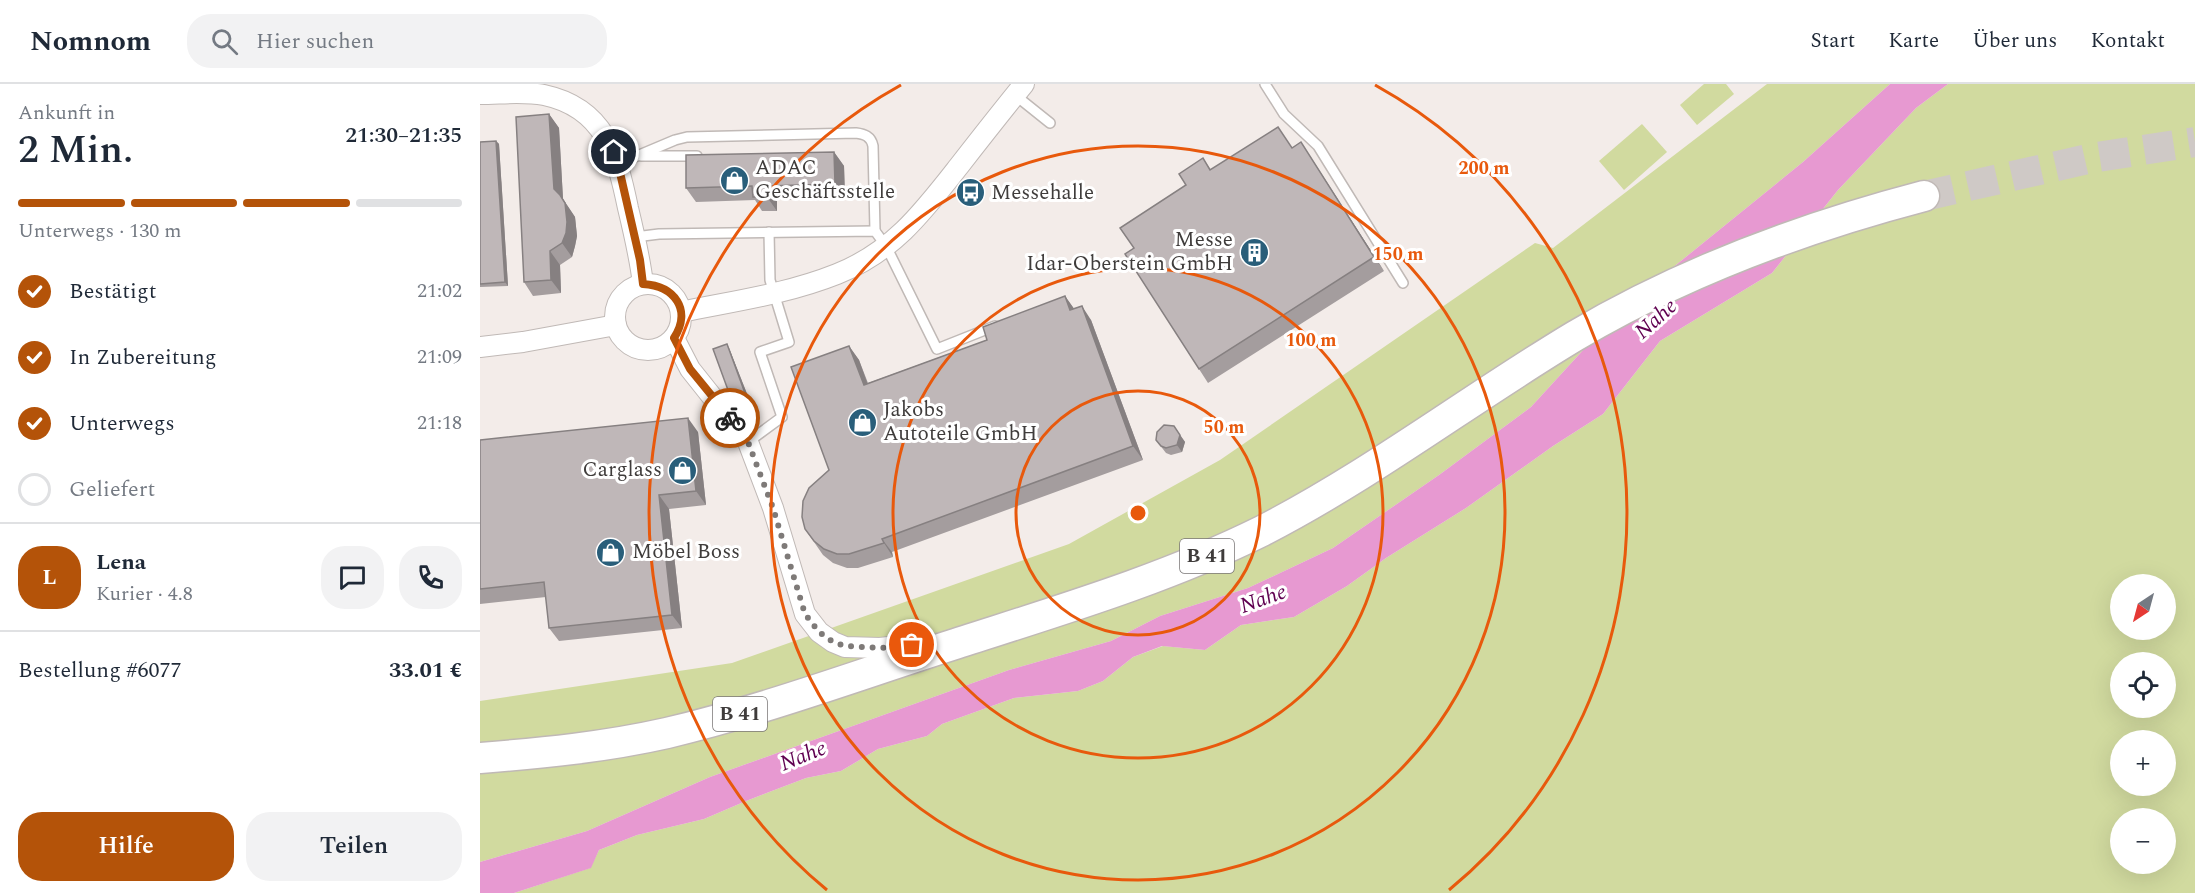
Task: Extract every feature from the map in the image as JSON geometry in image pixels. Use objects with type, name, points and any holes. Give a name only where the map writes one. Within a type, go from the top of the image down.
[{"type":"main road","name":"B 41","points":[[480,758],[603,745],[666,733],[744,713],[1189,565],[1263,530],[1332,491],[1590,328],[1670,286],[1768,243],[1854,214],[1924,195]]},
{"type":"street","points":[[681,312],[792,290],[838,273],[880,238],[905,231],[1020,90]]},
{"type":"street","points":[[480,94],[544,95],[569,104],[593,121],[627,160],[635,237],[643,284]]},
{"type":"street","points":[[643,284],[656,285],[668,290],[677,300],[681,312],[679,330],[674,338],[662,348],[648,351],[634,347],[622,338],[616,325],[615,311],[620,298],[630,289],[643,284]]},
{"type":"street","points":[[480,347],[524,342],[616,325]]},
{"type":"street","points":[[674,338],[690,369],[748,442],[773,508],[805,614],[819,632],[833,642],[845,646],[880,648],[992,632]]},
{"type":"lane","points":[[1265,84],[1284,114],[1318,146],[1403,283]]},
{"type":"lane","points":[[1020,90],[1050,123]]},
{"type":"lane","points":[[627,160],[687,137],[856,133],[865,135],[872,141],[873,146],[880,238],[937,349],[1010,321]]},
{"type":"lane","points":[[627,160],[703,156]]},
{"type":"lane","points":[[635,237],[659,234],[769,232],[880,238]]},
{"type":"lane","points":[[748,442],[783,417],[760,352],[789,342],[773,293],[769,270],[769,232]]},
{"type":"green space","points":[[1704,84],[1726,84],[1734,94],[1697,125],[1680,105]]},
{"type":"green space","points":[[1767,84],[1890,84],[1803,162],[1618,312],[1531,407],[1439,475],[1333,548],[1248,588],[1160,616],[1111,641],[1009,670],[710,777],[587,831],[480,862],[480,701],[732,663],[1069,544],[1220,460],[1535,243],[1553,248]]},
{"type":"green space","points":[[1948,84],[2195,84],[2195,893],[514,893],[590,868],[599,850],[637,835],[704,819],[806,778],[841,771],[878,749],[927,736],[942,724],[1014,698],[1078,691],[1103,681],[1133,657],[1163,646],[1205,650],[1241,625],[1294,617],[1347,586],[1386,558],[1466,508],[1553,446],[1603,414],[1660,341],[1772,273],[1838,190],[1916,108]]},
{"type":"green space","points":[[1642,124],[1667,152],[1624,190],[1599,161]]},
{"type":"water","name":"Nahe","points":[[1890,84],[1948,84],[1916,108],[1838,190],[1772,273],[1660,341],[1603,414],[1553,446],[1466,508],[1386,558],[1347,586],[1294,617],[1241,625],[1205,650],[1162,646],[1133,657],[1103,681],[1078,691],[1014,698],[942,724],[927,736],[878,749],[841,771],[806,778],[704,819],[637,835],[599,850],[591,868],[514,893],[480,893],[480,862],[587,831],[710,777],[1009,670],[1111,641],[1160,616],[1248,588],[1333,548],[1439,475],[1531,407],[1618,312],[1803,162]]},
{"type":"building","points":[[549,114],[554,189],[565,203],[566,233],[562,243],[550,251],[551,280],[524,282],[516,117]]},
{"type":"building","name":"Messe Idar-Oberstein GmbH","points":[[1278,127],[1292,148],[1301,142],[1374,257],[1199,369],[1125,254],[1134,248],[1120,228],[1186,185],[1179,174],[1203,158],[1210,170]]},
{"type":"building","points":[[496,141],[505,282],[480,284],[480,142]]},
{"type":"building","points":[[834,152],[835,184],[767,186],[767,197],[753,197],[752,186],[686,188],[686,155]]},
{"type":"building","points":[[1065,296],[1070,310],[1082,306],[1133,446],[882,539],[884,543],[849,554],[837,554],[824,549],[814,541],[805,529],[802,517],[803,501],[809,488],[829,470],[791,367],[849,346],[864,385],[987,340],[983,327]]},
{"type":"building","points":[[727,344],[746,396],[732,401],[713,349]]},
{"type":"building","name":"Möbel Boss","points":[[688,418],[696,491],[659,495],[672,615],[549,628],[544,582],[480,589],[480,440]]},
{"type":"building","points":[[1164,425],[1174,426],[1180,435],[1177,445],[1166,448],[1156,440],[1157,432]]},
{"type":"tunnel","points":[[1924,196],[2097,157],[2195,142]]},
{"type":"way so far","points":[[730,418],[748,442],[773,508],[805,614],[819,632],[833,642],[845,646],[880,648],[912,645]]},
{"type":"place","name":"ADAC Geschäftsstelle","points":[[734,180]]},
{"type":"place","name":"Messehalle","points":[[970,193]]},
{"type":"place","name":"Messe Idar-Oberstein GmbH","points":[[1254,252]]},
{"type":"place","name":"Jakobs Autoteile GmbH","points":[[862,422]]},
{"type":"place","name":"Carglass","points":[[683,470]]},
{"type":"place","name":"Möbel Boss","points":[[611,552]]},
{"type":"route","points":[[614,152],[640,260],[643,284],[656,285],[668,290],[677,300],[682,321],[674,338],[681,354],[690,369],[730,418]]}]
